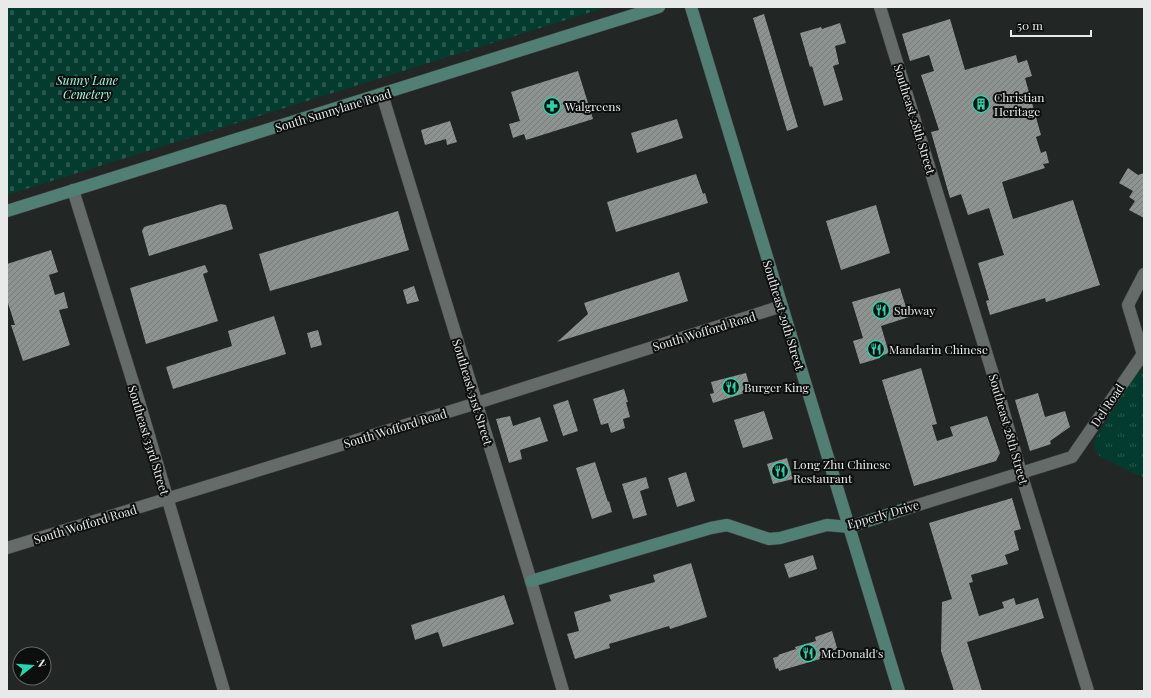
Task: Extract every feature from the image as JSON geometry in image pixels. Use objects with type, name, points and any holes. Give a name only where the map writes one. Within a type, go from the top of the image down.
[{"type":"main road","name":"South Sunnylane Road","points":[[7,211],[659,7]]},
{"type":"main road","name":"Southeast 29th Street","points":[[691,7],[899,691]]},
{"type":"main road","name":"Epperly Drive","points":[[531,581],[711,528],[727,525],[769,539],[780,538],[827,525],[849,527],[902,510]]},
{"type":"street","name":"Southeast 28th Street","points":[[880,7],[995,381],[1021,473],[1088,691]]},
{"type":"street","name":"Southeast 31st Street","points":[[382,94],[531,581],[563,691]]},
{"type":"street","name":"Southeast 33rd Street","points":[[73,190],[224,691]]},
{"type":"street","points":[[1143,356],[1128,305],[1144,274]]},
{"type":"street","name":"South Wofford Road","points":[[7,548],[476,403],[782,306]]},
{"type":"street","name":"Del Road","points":[[1072,457],[1143,356]]},
{"type":"street","name":"Epperly Drive","points":[[902,510],[1072,457]]},
{"type":"green space","name":"Sunny Lane Cemetery","points":[[7,7],[607,7],[7,195]]},
{"type":"green space","points":[[1141,370],[1144,371],[1144,478],[1101,457],[1096,452],[1094,444],[1094,441],[1134,374]]},
{"type":"building","points":[[764,14],[798,127],[787,131],[753,18]]},
{"type":"building","points":[[950,19],[965,70],[1016,55],[1018,63],[1027,60],[1032,76],[1025,78],[1041,135],[1036,137],[1041,153],[1046,151],[1049,163],[1043,164],[1045,168],[1002,182],[1013,219],[1073,200],[1100,285],[1046,302],[1045,298],[990,315],[986,301],[989,300],[978,263],[1004,255],[989,208],[968,215],[961,194],[950,198],[931,132],[939,130],[921,75],[934,71],[929,55],[910,61],[902,34]]},
{"type":"building","points":[[840,23],[846,43],[835,46],[839,64],[833,66],[843,100],[824,106],[800,33],[821,27],[822,29]]},
{"type":"building","name":"Walgreens","points":[[578,71],[593,119],[526,140],[524,134],[513,138],[509,124],[520,121],[511,92]]},
{"type":"building","points":[[677,119],[683,138],[637,153],[631,133]]},
{"type":"building","points":[[450,121],[457,142],[447,145],[446,139],[425,145],[421,130]]},
{"type":"building","points":[[1128,168],[1138,175],[1144,173],[1144,218],[1129,210],[1135,201],[1129,197],[1133,191],[1119,183]]},
{"type":"building","points":[[696,174],[708,203],[616,232],[607,202]]},
{"type":"building","points":[[221,204],[226,205],[233,229],[149,256],[142,231],[144,227]]},
{"type":"building","points":[[876,205],[890,253],[841,270],[826,221]]},
{"type":"building","points":[[398,211],[409,250],[270,291],[259,254]]},
{"type":"building","points":[[51,250],[58,272],[49,275],[55,295],[64,292],[68,308],[59,310],[70,345],[23,361],[11,325],[15,325],[7,300],[7,264]]},
{"type":"building","points":[[205,265],[208,272],[203,274],[218,321],[146,344],[130,288]]},
{"type":"building","points":[[679,272],[688,301],[557,342],[588,314],[584,303]]},
{"type":"building","points":[[414,286],[419,301],[407,304],[403,290]]},
{"type":"building","name":"Subway","points":[[900,288],[909,317],[881,326],[889,353],[880,356],[880,358],[860,364],[853,341],[863,338],[852,302]]},
{"type":"building","points":[[274,316],[286,354],[173,389],[166,367],[232,346],[228,331]]},
{"type":"building","points":[[318,330],[322,345],[311,348],[307,333]]},
{"type":"building","points":[[921,368],[937,424],[932,425],[937,441],[953,436],[950,427],[987,416],[1000,453],[996,461],[914,486],[882,380]]},
{"type":"building","name":"Burger King","points":[[746,373],[751,391],[713,403],[710,394],[714,393],[711,382]]},
{"type":"building","points":[[624,389],[630,417],[623,419],[625,428],[611,433],[608,423],[601,425],[593,399]]},
{"type":"building","points":[[1038,393],[1045,417],[1065,411],[1070,427],[1050,441],[1051,444],[1030,451],[1015,400]]},
{"type":"building","points":[[568,400],[578,431],[563,436],[553,405]]},
{"type":"building","points":[[764,411],[773,439],[743,448],[734,420]]},
{"type":"building","points":[[510,416],[513,426],[540,417],[548,441],[520,450],[522,459],[509,463],[496,419]]},
{"type":"building","name":"Long Zhu Chinese Restaurant","points":[[787,458],[793,479],[773,484],[767,464]]},
{"type":"building","points":[[595,462],[612,512],[592,519],[576,468]]},
{"type":"building","points":[[686,472],[695,501],[677,507],[668,478]]},
{"type":"building","points":[[646,477],[649,488],[640,491],[647,515],[633,519],[622,484]]},
{"type":"building","points":[[1012,498],[1021,529],[1014,531],[1019,550],[1005,555],[1008,564],[971,575],[973,582],[969,583],[979,616],[1004,608],[1002,602],[1014,598],[1016,605],[1038,598],[1044,618],[967,642],[982,691],[954,691],[941,651],[942,602],[952,599],[929,523]]},
{"type":"building","points":[[813,555],[817,569],[789,578],[784,564]]},
{"type":"building","points":[[691,563],[707,617],[670,629],[669,626],[609,644],[610,648],[575,659],[567,634],[579,631],[574,612],[611,601],[609,595],[655,582],[653,575]]},
{"type":"building","points":[[504,595],[514,624],[443,647],[438,632],[415,640],[411,625]]},
{"type":"building","name":"McDonald's","points":[[832,631],[838,651],[820,656],[820,659],[779,671],[778,668],[776,669],[773,658],[796,649],[795,647],[816,641],[815,637]]},
{"type":"place","name":"Christian Heritage","points":[[981,104]]},
{"type":"place","name":"Walgreens","points":[[552,106]]},
{"type":"place","name":"Subway","points":[[881,310]]},
{"type":"place","name":"Mandarin Chinese","points":[[876,349]]},
{"type":"place","name":"Burger King","points":[[731,387]]},
{"type":"place","name":"Long Zhu Chinese Restaurant","points":[[780,471]]},
{"type":"place","name":"McDonald's","points":[[808,653]]}]
